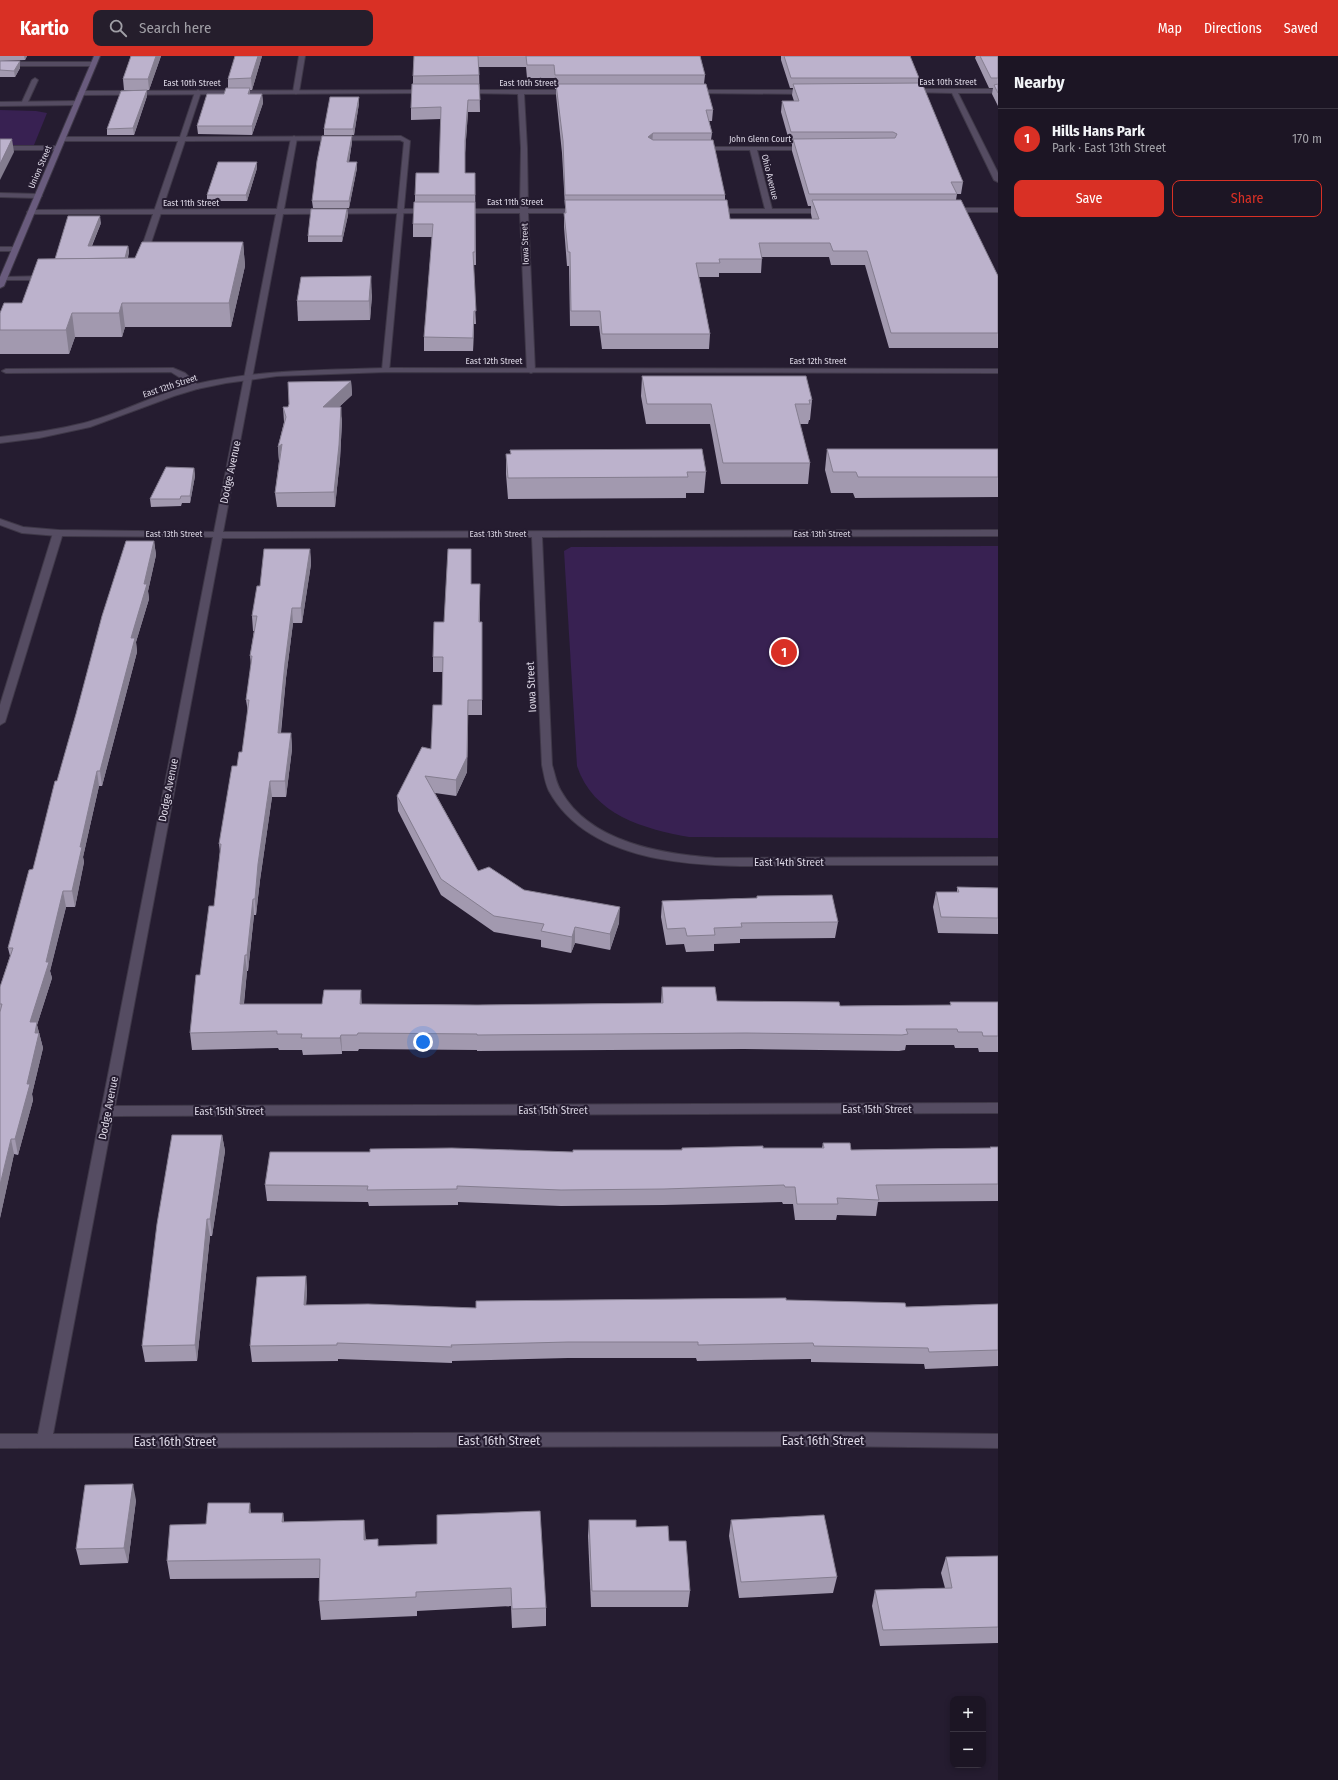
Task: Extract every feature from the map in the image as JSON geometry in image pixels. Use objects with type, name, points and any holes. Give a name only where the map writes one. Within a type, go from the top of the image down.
[{"type":"main road","name":"Union Street","points":[[2,282],[97,56]]},
{"type":"street","points":[[296,92],[302,56]]},
{"type":"street","points":[[0,64],[93,64]]},
{"type":"street","points":[[24,104],[35,80]]},
{"type":"street","name":"East 10th Street","points":[[898,91],[998,91]]},
{"type":"street","points":[[954,91],[998,180]]},
{"type":"street","points":[[140,264],[198,92]]},
{"type":"street","name":"East 10th Street","points":[[81,93],[436,92]]},
{"type":"street","name":"East 10th Street","points":[[459,92],[582,92]]},
{"type":"street","name":"Iowa Street","points":[[521,92],[524,148],[524,211],[531,371]]},
{"type":"street","points":[[683,92],[818,92]]},
{"type":"street","points":[[0,104],[77,103]]},
{"type":"street","name":"Dodge Avenue","points":[[44,1441],[294,138]]},
{"type":"street","points":[[62,139],[401,138],[407,141],[402,211],[386,370]]},
{"type":"street","points":[[0,148],[58,148]]},
{"type":"street","name":"John Glenn Court","points":[[691,148],[815,148]]},
{"type":"street","name":"Ohio Avenue","points":[[753,148],[769,211]]},
{"type":"street","points":[[0,196],[38,196]]},
{"type":"street","points":[[943,210],[998,210]]},
{"type":"street","name":"East 11th Street","points":[[31,212],[587,211]]},
{"type":"street","points":[[704,211],[832,211]]},
{"type":"street","points":[[0,249],[15,249]]},
{"type":"street","points":[[2,282],[57,278]]},
{"type":"street","points":[[6,371],[173,370],[182,375],[194,387]]},
{"type":"street","name":"East 12th Street","points":[[0,440],[39,435],[87,425],[194,387],[248,377],[314,371],[998,371]]},
{"type":"street","name":"East 13th Street","points":[[0,522],[22,530],[58,534],[998,533]]},
{"type":"street","points":[[0,722],[58,534]]},
{"type":"street","name":"Iowa Street","points":[[537,534],[547,765],[555,791],[567,808],[586,825]]},
{"type":"street","name":"East 14th Street","points":[[586,825],[616,842],[644,852],[679,859],[716,862],[998,861]]},
{"type":"street","name":"East 15th Street","points":[[108,1111],[998,1108]]},
{"type":"street","name":"East 16th Street","points":[[0,1441],[799,1439],[998,1441]]},
{"type":"shaded area","points":[[0,110],[36,111],[47,113],[34,145],[0,145]]},
{"type":"shaded area","points":[[998,546],[998,838],[689,837],[672,834],[638,824],[622,817],[595,797],[585,783],[577,766],[564,551],[571,547]]},
{"type":"building","points":[[131,56],[156,56],[148,79],[123,79]]},
{"type":"building","points":[[235,56],[258,56],[251,78],[228,79]]},
{"type":"building","points":[[414,56],[478,56],[479,75],[413,76]]},
{"type":"building","points":[[526,56],[700,56],[705,75],[555,75],[554,65],[527,65]]},
{"type":"building","points":[[784,56],[910,56],[919,78],[791,78]]},
{"type":"building","points":[[980,56],[998,56],[998,78],[991,78]]},
{"type":"building","points":[[0,61],[20,61],[14,71],[0,70]]},
{"type":"building","points":[[922,83],[963,182],[951,182],[957,194],[809,194],[793,139],[895,138],[897,134],[893,132],[791,132],[782,101],[799,101],[793,84]]},
{"type":"building","points":[[412,84],[479,84],[480,100],[468,100],[465,141],[465,173],[475,173],[475,195],[415,195],[416,173],[439,173],[441,107],[411,108]]},
{"type":"building","points":[[556,84],[706,84],[713,110],[706,110],[712,133],[653,133],[648,137],[653,140],[713,140],[725,195],[565,195],[563,141]]},
{"type":"building","points":[[998,84],[998,93],[994,85]]},
{"type":"building","points":[[226,88],[250,88],[248,94],[262,94],[252,126],[197,126],[207,94],[224,94]]},
{"type":"building","points":[[147,90],[133,128],[107,129],[121,91]]},
{"type":"building","points":[[330,97],[359,97],[353,129],[324,129]]},
{"type":"building","points":[[322,136],[352,136],[347,162],[357,162],[349,201],[312,201]]},
{"type":"building","points":[[0,139],[12,139],[0,164]]},
{"type":"building","points":[[218,162],[257,162],[246,195],[207,195]]},
{"type":"building","points":[[565,200],[727,200],[730,219],[819,219],[812,200],[961,200],[998,276],[998,333],[891,333],[867,251],[833,251],[830,243],[759,243],[762,259],[719,259],[720,263],[696,263],[710,334],[602,334],[600,311],[571,311],[570,252],[568,252],[564,213],[566,213]]},
{"type":"building","points":[[414,202],[475,202],[475,252],[473,252],[476,311],[474,311],[473,338],[424,337],[433,224],[413,224]]},
{"type":"building","points":[[311,209],[347,209],[342,236],[308,236]]},
{"type":"building","points":[[68,216],[100,216],[88,246],[128,246],[125,258],[55,259]]},
{"type":"building","points":[[142,242],[243,242],[229,303],[122,303],[119,313],[72,313],[66,330],[0,330],[0,313],[4,303],[22,303],[38,259],[135,258]]},
{"type":"building","points":[[371,276],[369,301],[297,301],[301,277]]},
{"type":"building","points":[[642,376],[806,376],[812,400],[809,400],[810,404],[795,404],[810,463],[723,463],[711,404],[647,404]]},
{"type":"building","points":[[351,381],[323,407],[341,407],[334,492],[275,493],[282,444],[278,447],[286,417],[283,407],[288,407],[289,404],[288,382]]},
{"type":"building","points":[[702,449],[706,472],[687,472],[688,477],[508,478],[506,454],[511,454],[510,450]]},
{"type":"building","points":[[827,449],[998,449],[998,477],[858,477],[856,472],[833,472]]},
{"type":"building","points":[[166,467],[194,468],[190,496],[181,496],[180,499],[150,499]]},
{"type":"building","points":[[126,541],[154,541],[144,584],[147,584],[131,638],[135,638],[100,771],[97,771],[72,891],[63,891],[46,962],[49,962],[30,1022],[37,1022],[35,1033],[39,1033],[27,1084],[30,1084],[15,1139],[11,1139],[0,1185],[0,1012],[2,1004],[0,1004],[0,987],[13,948],[8,948],[29,870],[33,869],[55,781],[57,781],[102,616]]},
{"type":"building","points":[[264,549],[310,549],[301,608],[292,608],[285,663],[278,733],[291,733],[285,781],[270,781],[258,864],[255,899],[253,899],[247,955],[245,955],[240,1004],[322,1004],[324,990],[361,990],[360,1004],[477,1005],[663,1003],[662,987],[715,987],[717,1001],[839,1002],[840,1006],[951,1005],[950,1002],[998,1002],[998,1036],[983,1036],[982,1032],[958,1032],[957,1029],[906,1029],[908,1034],[902,1035],[746,1033],[477,1035],[358,1033],[357,1035],[341,1035],[340,1038],[301,1038],[302,1034],[277,1034],[277,1031],[190,1033],[196,975],[200,975],[209,906],[214,906],[221,844],[219,844],[232,766],[237,766],[239,752],[242,752],[249,700],[246,700],[252,656],[250,656],[257,616],[252,616],[257,586],[260,586]]},
{"type":"building","points":[[448,549],[471,549],[471,584],[480,584],[479,622],[482,622],[482,700],[468,700],[467,757],[456,780],[425,776],[478,871],[489,867],[524,890],[620,907],[610,934],[575,927],[572,937],[541,931],[544,924],[494,916],[441,879],[397,796],[422,747],[431,749],[433,705],[442,705],[443,657],[433,657],[434,622],[444,622]]},
{"type":"building","points":[[957,887],[998,888],[998,918],[941,917],[936,892],[959,892]]},
{"type":"building","points":[[832,895],[838,922],[741,923],[742,927],[714,928],[715,935],[687,936],[685,928],[667,929],[662,901],[757,898],[757,896]]},
{"type":"building","points":[[172,1135],[222,1135],[210,1219],[207,1219],[195,1345],[142,1346],[157,1224]]},
{"type":"building","points":[[823,1143],[850,1143],[851,1150],[998,1147],[998,1184],[876,1185],[879,1200],[837,1198],[838,1204],[797,1204],[795,1187],[785,1187],[784,1185],[664,1189],[561,1190],[457,1186],[457,1189],[367,1190],[368,1186],[265,1185],[270,1152],[370,1152],[370,1149],[452,1148],[573,1152],[573,1150],[682,1150],[682,1148],[763,1146],[763,1148],[824,1148]]},
{"type":"building","points":[[306,1276],[304,1305],[368,1304],[476,1308],[476,1301],[786,1298],[786,1300],[905,1303],[906,1307],[998,1304],[998,1350],[929,1352],[928,1348],[814,1346],[813,1343],[698,1345],[698,1342],[568,1342],[451,1345],[452,1347],[337,1343],[337,1345],[250,1346],[257,1277]]},
{"type":"building","points":[[133,1484],[124,1548],[76,1549],[85,1485]]},
{"type":"building","points":[[208,1503],[250,1503],[249,1513],[283,1513],[282,1522],[364,1520],[364,1540],[378,1539],[378,1546],[437,1544],[437,1515],[540,1511],[546,1608],[512,1609],[511,1588],[416,1592],[416,1597],[319,1601],[320,1559],[167,1561],[170,1525],[206,1524]]},
{"type":"building","points":[[824,1515],[837,1577],[741,1582],[731,1520]]},
{"type":"building","points":[[589,1520],[636,1520],[636,1527],[668,1526],[669,1541],[686,1541],[690,1591],[592,1591]]},
{"type":"building","points":[[998,1556],[998,1627],[883,1630],[875,1590],[952,1588],[946,1557]]},
{"type":"place","name":"Hills Hans Park","points":[[784,652]]}]
